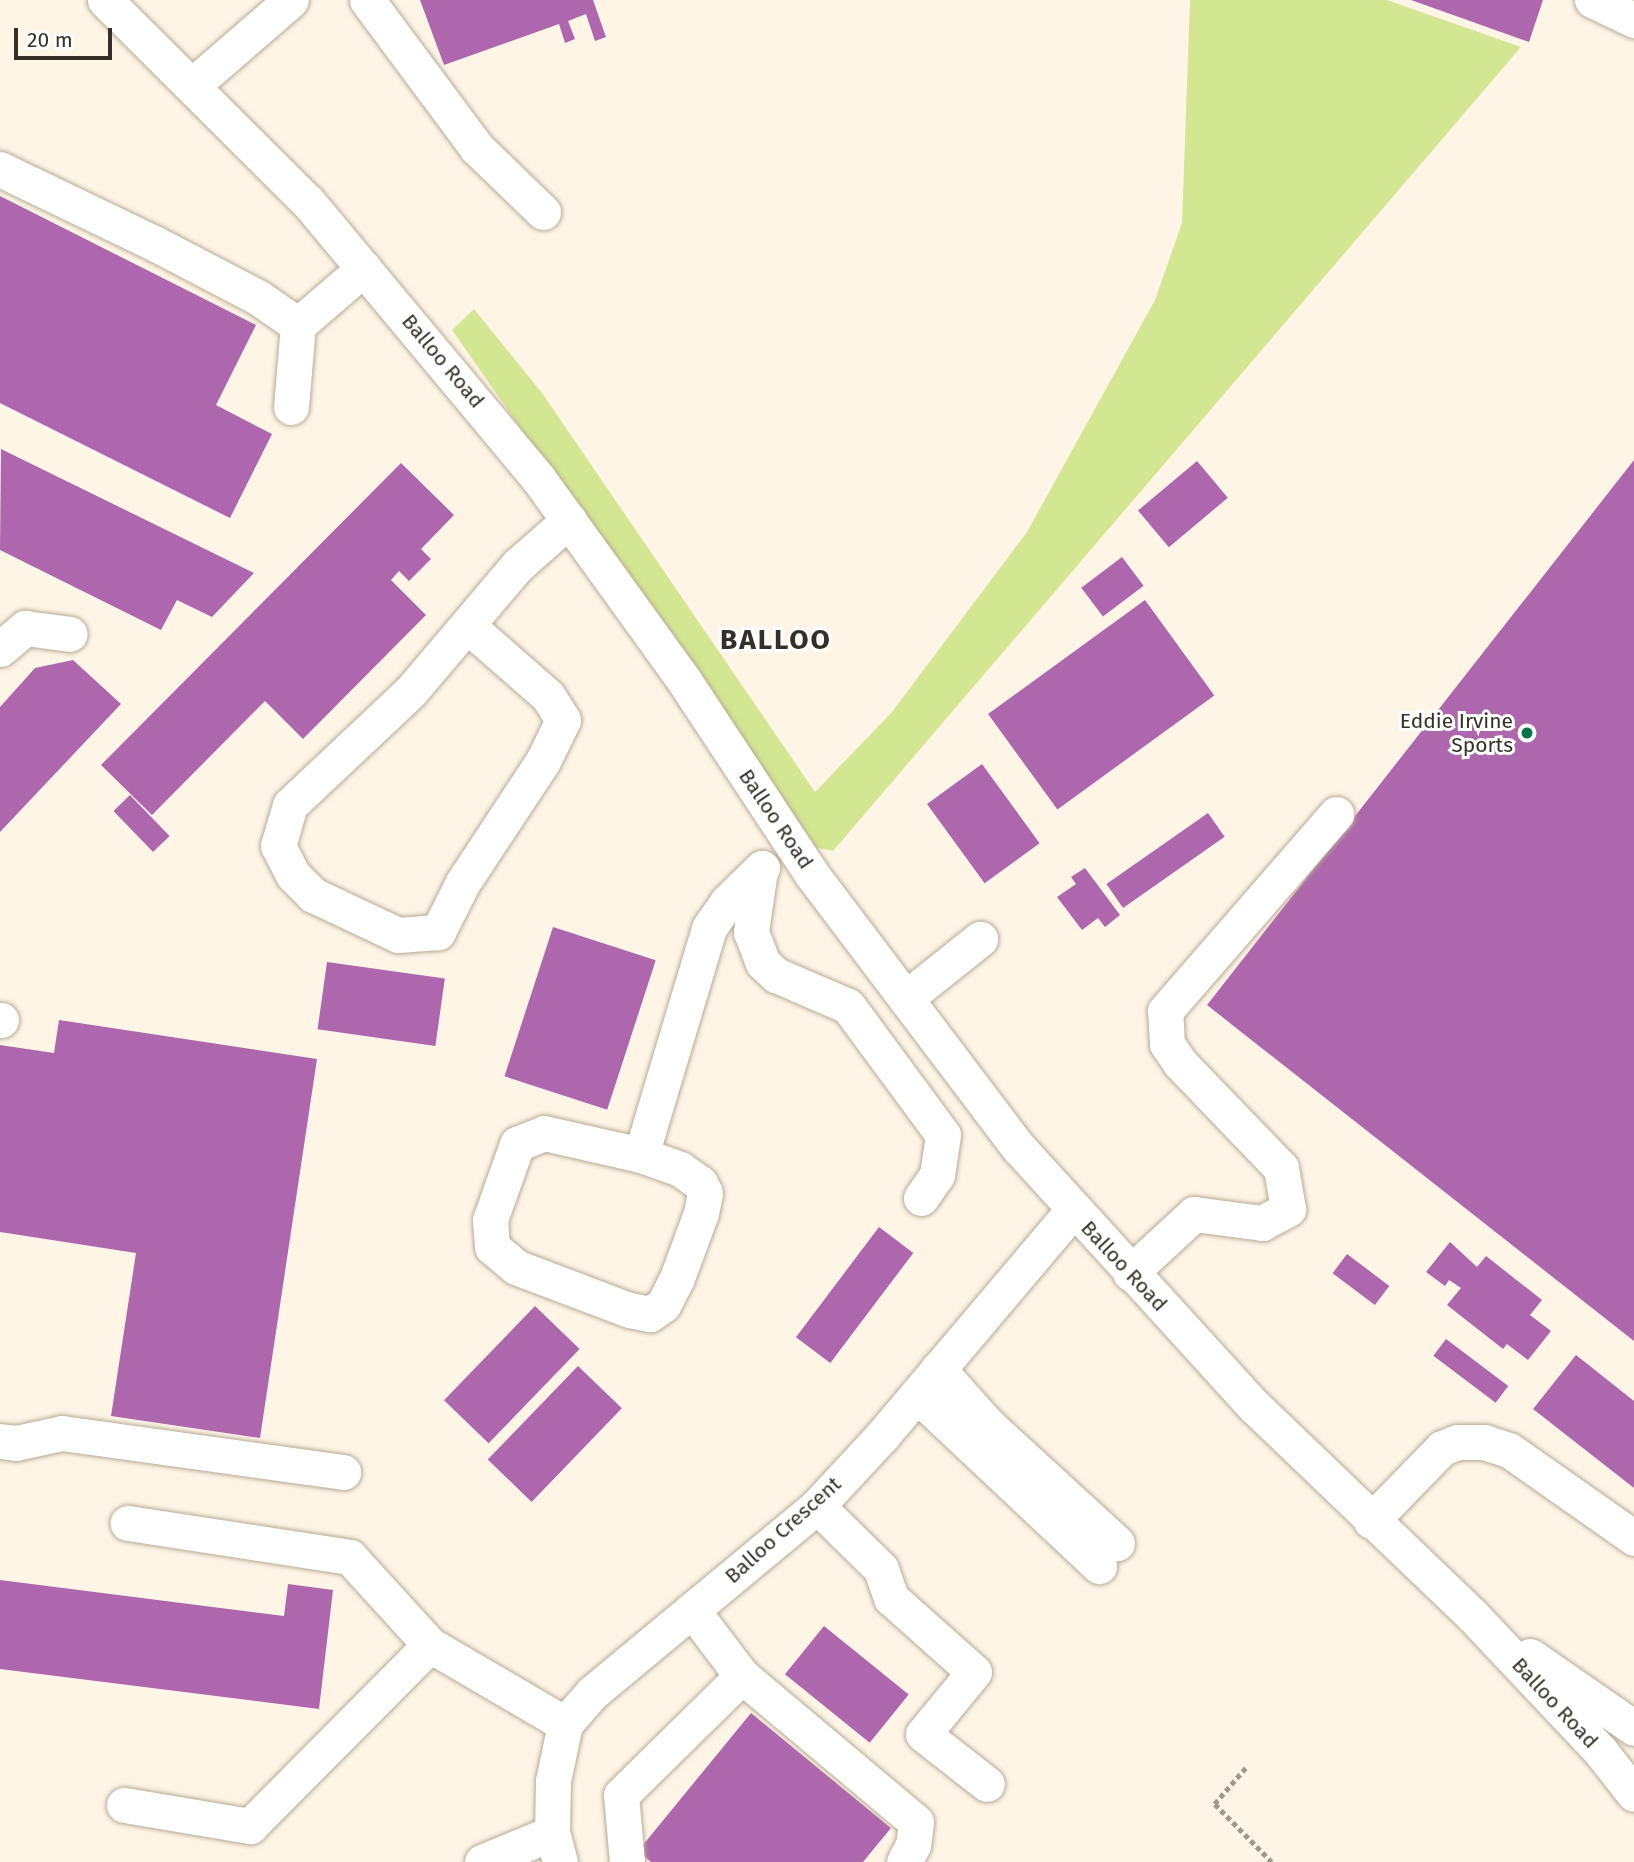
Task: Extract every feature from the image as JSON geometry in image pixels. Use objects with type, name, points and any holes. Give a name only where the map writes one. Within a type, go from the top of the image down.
[{"type":"street","name":"Balloo Road","points":[[105,0],[194,84],[364,268],[569,520],[685,682],[791,843],[1018,1148],[1254,1406],[1370,1521],[1473,1616],[1601,1752],[1634,1794]]},
{"type":"street","points":[[194,84],[291,0]]},
{"type":"street","points":[[367,0],[477,148],[543,212]]},
{"type":"street","points":[[1592,0],[1634,20]]},
{"type":"street","points":[[0,169],[154,243],[259,298],[298,325]]},
{"type":"street","points":[[291,407],[298,325],[364,268]]},
{"type":"street","points":[[468,626],[548,696],[562,720],[543,761],[462,884],[438,932],[398,935],[313,895],[293,875],[278,846],[290,805],[411,691],[518,565],[569,520]]},
{"type":"street","points":[[0,649],[24,628],[71,634]]},
{"type":"street","points":[[1130,1273],[1194,1214],[1262,1223],[1288,1209],[1281,1168],[1180,1063],[1167,1044],[1165,1011],[1336,814]]},
{"type":"street","points":[[640,1155],[709,928],[727,902],[791,843]]},
{"type":"street","points":[[760,870],[751,932],[763,963],[776,975],[848,1006],[943,1135],[937,1175],[921,1198]]},
{"type":"street","points":[[906,998],[980,939]]},
{"type":"street","points":[[544,1133],[640,1155],[690,1174],[705,1193],[670,1294],[650,1314],[629,1310],[516,1267],[492,1247],[490,1220],[517,1144],[525,1138],[544,1133]]},
{"type":"street","name":"Balloo Crescent","points":[[556,1848],[553,1781],[565,1724],[592,1693],[817,1506],[928,1382],[1073,1210]]},
{"type":"street","points":[[928,1382],[988,1425],[1108,1554]]},
{"type":"street","points":[[0,1441],[16,1443],[62,1433],[343,1472]]},
{"type":"street","points":[[1370,1521],[1441,1448],[1458,1442],[1484,1442],[1509,1450],[1634,1538]]},
{"type":"street","points":[[817,1506],[881,1569],[891,1598],[974,1672],[923,1734],[987,1784]]},
{"type":"street","points":[[128,1523],[350,1557],[430,1646],[565,1724]]},
{"type":"street","points":[[692,1610],[741,1676],[916,1822],[914,1844],[904,1862]]},
{"type":"street","name":"Balloo Road","points":[[1473,1616],[1634,1728]]},
{"type":"street","points":[[124,1805],[250,1826],[430,1646]]},
{"type":"street","points":[[627,1862],[621,1795],[741,1676]]},
{"type":"street","points":[[482,1862],[556,1848]]},
{"type":"path","points":[[1246,1768],[1215,1804],[1272,1862]]},
{"type":"green space","points":[[1190,0],[1387,0],[1521,47],[833,851],[813,847],[452,330],[474,309],[542,393],[815,792],[892,712],[1027,532],[1155,300],[1182,223]]},
{"type":"building","points":[[420,0],[593,0],[606,37],[595,41],[586,14],[568,21],[575,39],[565,43],[559,24],[444,65]]},
{"type":"building","points":[[1411,0],[1543,0],[1529,42]]},
{"type":"building","points":[[0,196],[256,325],[216,405],[272,434],[230,518],[0,403]]},
{"type":"building","points":[[1,449],[254,573],[212,617],[177,600],[161,630],[0,550]]},
{"type":"building","name":"Eddie Irvine Sports","points":[[1634,460],[1634,1341],[1207,1005]]},
{"type":"building","points":[[1197,461],[1228,498],[1169,547],[1138,510]]},
{"type":"building","points":[[401,463],[454,515],[421,549],[431,559],[409,581],[399,571],[391,580],[426,615],[303,739],[265,701],[152,815],[101,765]]},
{"type":"building","points":[[1122,557],[1144,586],[1103,616],[1081,588]]},
{"type":"building","points":[[1145,600],[1214,695],[1057,809],[988,714]]},
{"type":"building","points":[[73,660],[121,704],[0,832],[0,707],[35,668]]},
{"type":"building","points":[[982,764],[1040,843],[985,883],[927,804]]},
{"type":"building","points":[[130,795],[170,836],[153,852],[113,811]]},
{"type":"building","points":[[1208,813],[1225,837],[1123,908],[1106,884]]},
{"type":"building","points":[[1085,868],[1120,915],[1105,927],[1098,918],[1082,930],[1057,897],[1076,884],[1071,877]]},
{"type":"building","points":[[553,927],[656,960],[607,1110],[504,1076]]},
{"type":"building","points":[[327,962],[445,979],[435,1046],[318,1029]]},
{"type":"building","points":[[59,1020],[317,1059],[260,1438],[111,1416],[136,1253],[0,1232],[0,1045],[54,1053]]},
{"type":"building","points":[[879,1227],[913,1253],[830,1363],[796,1337]]},
{"type":"building","points":[[1450,1242],[1477,1267],[1486,1256],[1542,1300],[1530,1315],[1551,1331],[1528,1360],[1507,1344],[1503,1349],[1447,1305],[1461,1288],[1449,1280],[1445,1286],[1426,1272]]},
{"type":"building","points":[[1347,1254],[1389,1286],[1375,1305],[1333,1273]]},
{"type":"building","points":[[535,1306],[580,1349],[489,1443],[444,1400]]},
{"type":"building","points":[[1446,1339],[1508,1386],[1496,1403],[1433,1356]]},
{"type":"building","points":[[1576,1355],[1634,1401],[1634,1488],[1533,1409]]},
{"type":"building","points":[[578,1366],[622,1408],[532,1502],[488,1460]]},
{"type":"building","points":[[0,1580],[284,1616],[288,1584],[333,1590],[319,1709],[0,1669]]},
{"type":"building","points":[[824,1626],[909,1695],[870,1743],[785,1674]]},
{"type":"building","points":[[751,1713],[891,1828],[863,1862],[651,1862],[638,1851]]},
{"type":"place","name":"Eddie Irvine Sports","points":[[1527,733]]},
{"type":"district","name":"BALLOO","points":[[776,640]]}]
